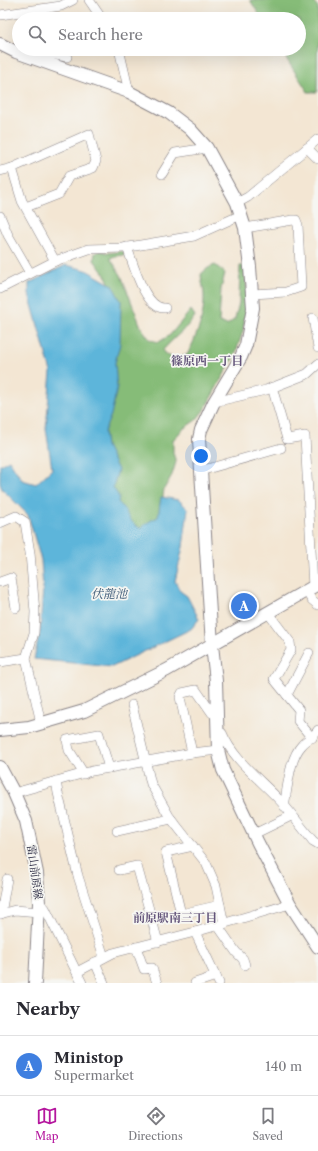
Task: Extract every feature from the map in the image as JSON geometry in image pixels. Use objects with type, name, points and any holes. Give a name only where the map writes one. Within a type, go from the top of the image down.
[{"type":"street","points":[[22,12],[60,6],[73,0]]},
{"type":"street","points":[[89,0],[97,12]]},
{"type":"street","points":[[0,15],[12,13]]},
{"type":"street","points":[[0,44],[12,48]]},
{"type":"street","points":[[35,56],[129,92],[169,113],[190,129],[207,148],[239,209],[245,228],[253,308],[246,345],[241,357],[214,402],[201,430],[199,439],[212,645],[216,681],[218,750],[223,770],[254,834],[290,904],[318,947]]},
{"type":"street","points":[[121,56],[129,92]]},
{"type":"street","points":[[0,171],[12,168],[89,134],[96,161],[93,168],[69,176],[59,194],[26,207]]},
{"type":"street","points":[[0,289],[55,261],[89,249],[126,247],[194,236],[239,209],[248,197],[318,139]]},
{"type":"street","points":[[162,174],[175,153],[207,148]]},
{"type":"street","points":[[306,148],[318,159]]},
{"type":"street","points":[[12,168],[26,207],[55,261]]},
{"type":"street","points":[[0,216],[8,236],[30,274]]},
{"type":"street","points":[[245,228],[293,220],[296,220],[298,225],[301,287],[286,292],[252,294]]},
{"type":"street","points":[[126,247],[145,294],[153,304],[161,308],[166,308]]},
{"type":"street","points":[[313,318],[318,348]]},
{"type":"street","points":[[214,402],[272,387],[307,374],[318,364]]},
{"type":"street","points":[[272,387],[287,439],[305,436],[308,493],[315,551],[312,600],[318,605]]},
{"type":"street","points":[[200,471],[281,448]]},
{"type":"street","points":[[308,493],[318,492]]},
{"type":"street","points":[[0,523],[16,516],[25,522],[30,553],[35,612],[34,633],[26,658],[41,723]]},
{"type":"street","points":[[0,582],[11,578],[16,608]]},
{"type":"street","points":[[0,730],[29,727],[84,711],[167,670],[312,587]]},
{"type":"street","points":[[268,613],[290,642],[291,650],[274,679],[299,710],[298,721],[312,738]]},
{"type":"street","points":[[287,696],[309,653]]},
{"type":"street","points":[[0,662],[26,658]]},
{"type":"street","points":[[192,752],[180,697],[182,693],[196,690],[212,713],[217,713]]},
{"type":"street","points":[[132,705],[151,784],[171,819],[206,863],[216,886],[220,905],[221,925],[236,952],[243,959],[245,965]]},
{"type":"street","points":[[284,806],[293,760],[302,745],[312,738],[318,730]]},
{"type":"street","points":[[217,733],[222,733],[226,744],[236,756],[284,806],[313,841],[318,844]]},
{"type":"street","points":[[84,774],[69,750],[67,740],[99,734],[109,768]]},
{"type":"street","points":[[14,793],[109,768],[192,752],[218,750]]},
{"type":"street","name":"雷山前原線","points":[[0,767],[14,793],[26,821],[37,873],[39,908],[35,983]]},
{"type":"street","points":[[56,781],[78,876],[104,957]]},
{"type":"street","points":[[254,834],[292,816]]},
{"type":"street","points":[[117,831],[171,819]]},
{"type":"street","points":[[193,846],[166,852],[181,914],[220,905]]},
{"type":"street","points":[[119,870],[137,866],[158,942]]},
{"type":"street","points":[[7,879],[0,914],[15,910],[45,908],[82,983]]},
{"type":"street","points":[[77,972],[113,953],[221,925],[290,904]]},
{"type":"street","points":[[195,932],[218,979],[195,983]]},
{"type":"street","points":[[136,947],[144,970],[152,968],[157,983]]},
{"type":"street","points":[[95,962],[104,983]]},
{"type":"green space","points":[[250,0],[312,0],[318,7],[317,92],[308,92],[285,56],[306,56],[306,12],[258,12]]},
{"type":"green space","points":[[100,251],[109,253],[123,251],[125,255],[110,258],[121,275],[141,327],[150,340],[159,342],[170,335],[191,310],[195,316],[192,321],[163,350],[164,353],[173,358],[187,355],[199,326],[204,303],[201,274],[208,268],[215,265],[225,273],[221,289],[219,322],[227,325],[235,319],[239,303],[240,266],[244,266],[247,290],[246,311],[243,331],[235,355],[204,410],[196,420],[183,429],[173,440],[173,453],[176,462],[172,475],[164,489],[160,518],[141,530],[131,527],[114,500],[100,434],[115,297],[107,278],[94,260],[95,253]]},
{"type":"water","name":"伏龍池","points":[[66,265],[86,270],[112,285],[121,301],[120,344],[115,363],[117,388],[111,415],[104,432],[106,446],[118,470],[113,487],[119,497],[118,502],[132,522],[140,528],[158,517],[161,497],[179,500],[188,509],[183,547],[175,581],[180,591],[187,596],[199,619],[191,629],[112,667],[34,659],[40,631],[43,588],[41,560],[28,515],[2,489],[0,483],[0,465],[9,460],[22,480],[36,484],[52,469],[46,428],[51,372],[29,294],[29,283]]},
{"type":"place","name":"Ministop","points":[[244,606]]},
{"type":"district","name":"篠原西一丁目","points":[[207,361]]},
{"type":"district","name":"前原駅南三丁目","points":[[175,918]]}]
